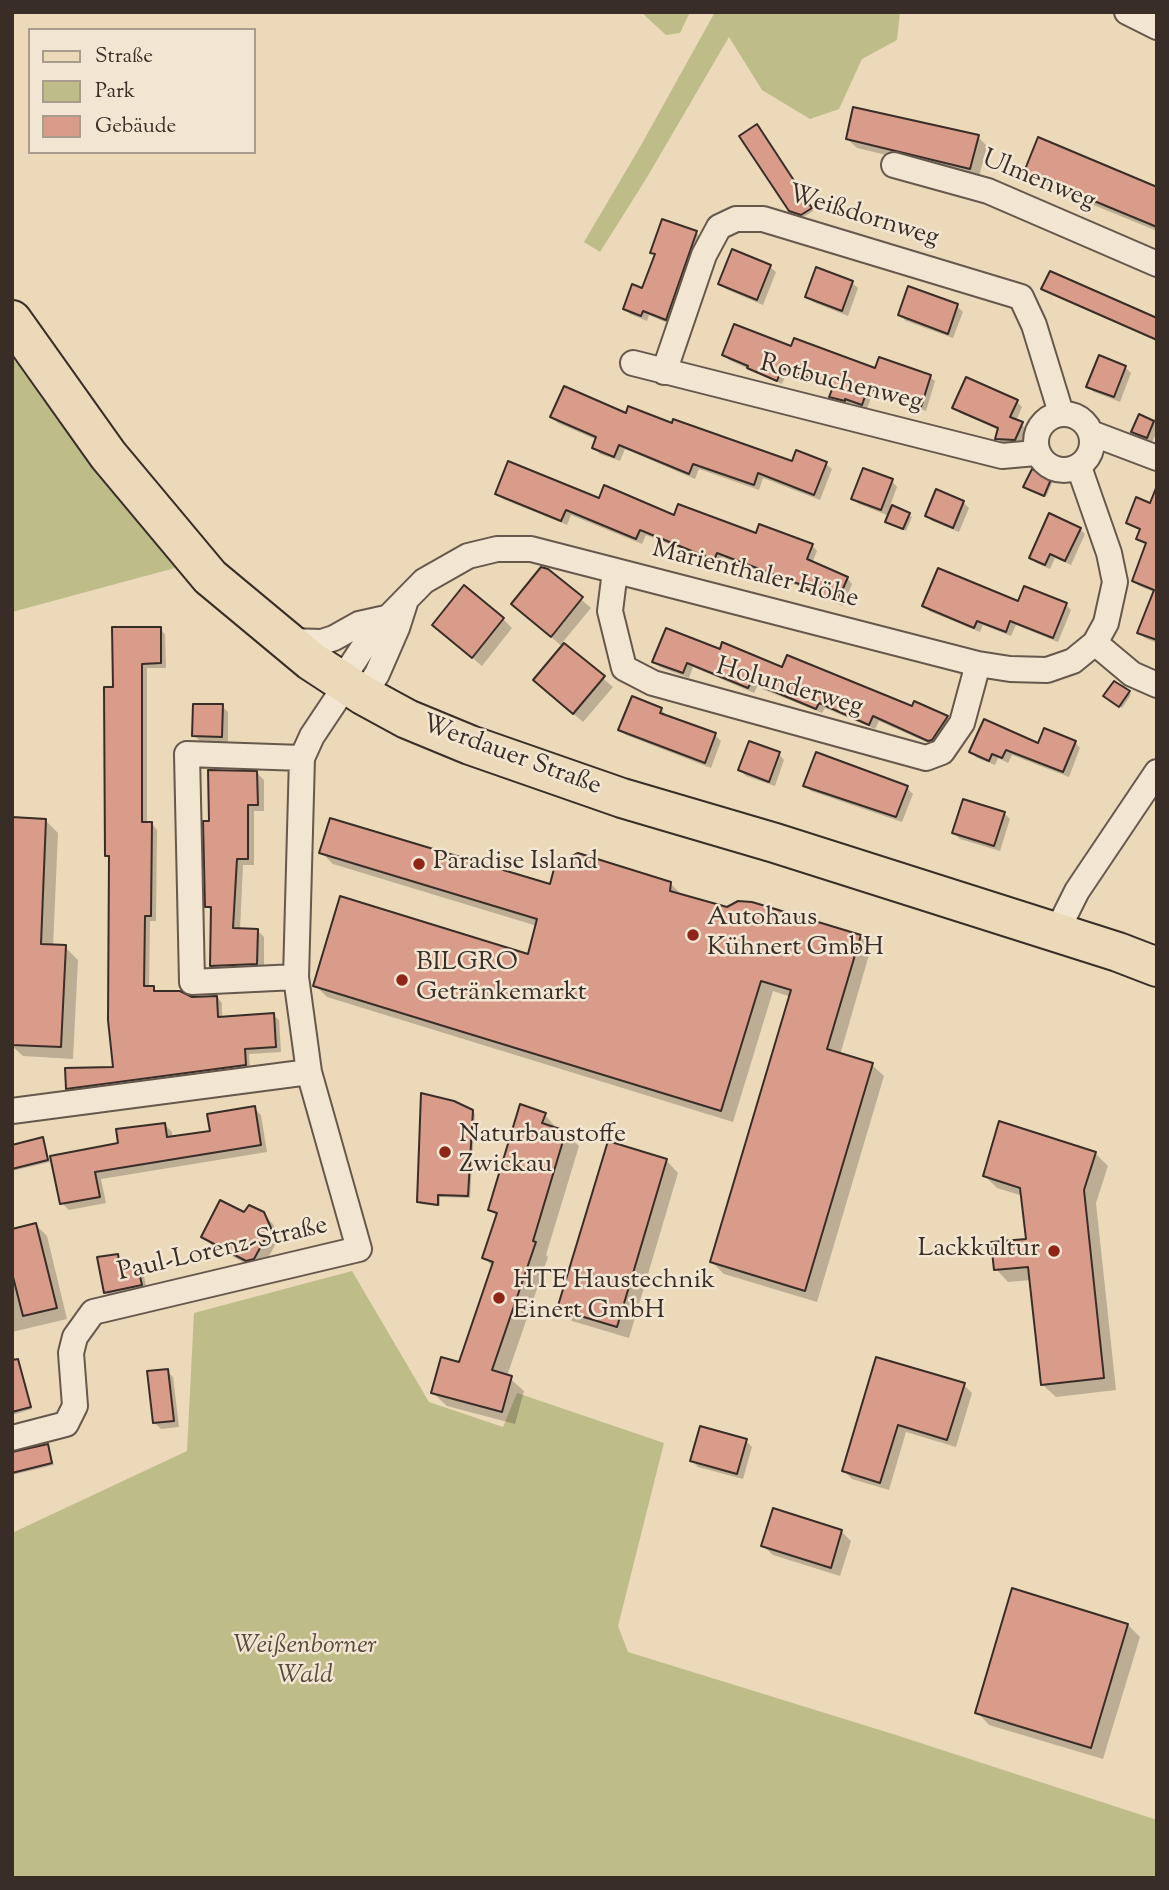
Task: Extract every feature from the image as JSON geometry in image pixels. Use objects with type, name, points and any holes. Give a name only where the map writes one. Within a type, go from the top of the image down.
[{"type":"main road","name":"Werdauer Straße","points":[[12,320],[108,455],[210,577],[285,640],[350,687],[407,719],[470,745],[609,793],[1157,967]]},
{"type":"street","points":[[1127,12],[1157,27]]},
{"type":"street","name":"Ulmenweg","points":[[894,165],[988,191],[1157,264]]},
{"type":"street","name":"Weißdornweg","points":[[664,372],[704,254],[719,227],[736,219],[763,219],[1021,297],[1034,325],[1061,413]]},
{"type":"street","name":"Rotbuchenweg","points":[[633,363],[1002,456],[1036,453]]},
{"type":"street","points":[[1061,413],[1083,421],[1091,433],[1087,458],[1079,467],[1068,471],[1055,470],[1036,453],[1037,435],[1050,418],[1061,413]]},
{"type":"street","points":[[1091,433],[1157,458]]},
{"type":"street","points":[[1079,467],[1109,553],[1115,582],[1106,623],[1095,643],[1132,674],[1157,685]]},
{"type":"street","name":"Marienthaler Höhe","points":[[350,687],[372,634],[424,581],[468,556],[497,549],[531,549],[978,664],[1010,669],[1047,670],[1073,661],[1095,643]]},
{"type":"street","name":"Holunderweg","points":[[615,571],[610,611],[624,668],[653,682],[926,758],[942,752],[962,723],[978,664]]},
{"type":"street","points":[[350,687],[377,674],[406,599]]},
{"type":"street","name":"Marienthaler Höhe","points":[[285,640],[322,642],[359,624],[386,618]]},
{"type":"street","name":"Paul-Lorenz-Straße","points":[[12,1438],[66,1424],[75,1406],[71,1353],[75,1337],[93,1312],[359,1249],[309,1072],[296,977],[302,758],[313,736],[350,687]]},
{"type":"street","points":[[296,977],[192,982],[187,754],[302,758]]},
{"type":"street","points":[[1056,933],[1077,891],[1157,772]]},
{"type":"street","points":[[12,1111],[309,1072]]},
{"type":"green space","points":[[641,12],[690,12],[680,33],[666,35]]},
{"type":"green space","points":[[715,12],[900,12],[897,40],[862,59],[839,109],[810,119],[762,90],[729,37],[600,252],[584,242]]},
{"type":"green space","points":[[12,350],[175,568],[12,612]]},
{"type":"green space","name":"Weißenborner Wald","points":[[352,1271],[429,1402],[503,1427],[517,1393],[664,1443],[618,1626],[628,1652],[1157,1820],[1157,1878],[12,1878],[12,1533],[187,1451],[194,1313]]},
{"type":"building","points":[[853,107],[979,135],[970,169],[846,139]]},
{"type":"building","points":[[757,124],[812,208],[801,215],[789,211],[739,136]]},
{"type":"building","points":[[1038,137],[1157,187],[1157,227],[1024,172]]},
{"type":"building","points":[[662,219],[697,231],[666,320],[643,311],[641,316],[623,309],[632,284],[642,288],[655,254],[650,253]]},
{"type":"building","points":[[732,249],[771,265],[757,300],[718,284]]},
{"type":"building","points":[[816,267],[853,281],[842,311],[805,297]]},
{"type":"building","points":[[1050,271],[1157,318],[1157,340],[1041,289]]},
{"type":"building","points":[[908,286],[958,304],[948,334],[898,315]]},
{"type":"building","points":[[734,324],[791,346],[794,338],[875,368],[879,357],[931,375],[921,407],[868,388],[862,405],[829,397],[833,387],[782,368],[777,381],[747,368],[748,366],[722,355]]},
{"type":"building","points":[[1099,355],[1126,366],[1114,397],[1086,387]]},
{"type":"building","points":[[966,377],[1018,400],[1010,417],[1023,422],[1015,440],[995,439],[998,428],[952,408]]},
{"type":"building","points":[[564,386],[626,413],[628,406],[672,423],[673,419],[792,461],[796,450],[827,462],[814,495],[758,473],[754,485],[693,464],[689,474],[619,445],[614,457],[592,448],[596,437],[550,417]]},
{"type":"building","points":[[1139,414],[1154,421],[1147,438],[1131,432]]},
{"type":"building","points":[[508,461],[599,498],[604,485],[674,515],[678,504],[756,533],[759,524],[813,544],[807,559],[848,577],[837,602],[806,589],[807,587],[717,553],[714,560],[640,530],[636,539],[566,510],[561,521],[495,494]]},
{"type":"building","points":[[863,468],[893,479],[881,510],[851,499]]},
{"type":"building","points":[[1032,469],[1052,477],[1044,496],[1023,487]]},
{"type":"building","points":[[1156,488],[1157,640],[1137,633],[1154,590],[1132,581],[1146,543],[1136,539],[1140,529],[1126,523],[1136,497],[1150,503]]},
{"type":"building","points":[[936,489],[964,501],[953,528],[925,516]]},
{"type":"building","points":[[892,505],[910,513],[903,529],[885,522]]},
{"type":"building","points":[[1049,513],[1081,528],[1065,561],[1050,554],[1045,565],[1029,558]]},
{"type":"building","points":[[541,567],[548,569],[583,597],[551,637],[511,604]]},
{"type":"building","points":[[938,568],[1018,601],[1024,586],[1067,603],[1053,638],[1010,621],[1006,632],[977,621],[974,628],[922,606]]},
{"type":"building","points":[[464,585],[504,618],[472,658],[432,625]]},
{"type":"building","points":[[112,627],[161,627],[161,663],[142,664],[142,822],[152,822],[151,916],[145,916],[144,986],[154,986],[154,991],[180,991],[192,997],[217,996],[218,1017],[274,1013],[276,1047],[245,1049],[246,1065],[66,1089],[65,1068],[113,1067],[108,1020],[109,856],[105,856],[104,687],[113,687]]},
{"type":"building","points":[[666,628],[720,649],[722,642],[782,667],[787,655],[912,706],[914,701],[948,716],[932,740],[928,741],[873,716],[869,725],[819,703],[816,709],[751,682],[748,688],[687,663],[683,673],[652,662]]},
{"type":"building","points":[[564,643],[605,676],[573,714],[533,680]]},
{"type":"building","points":[[1114,681],[1130,691],[1119,707],[1103,696]]},
{"type":"building","points":[[632,696],[662,708],[660,713],[716,733],[705,763],[618,730]]},
{"type":"building","points":[[193,704],[223,704],[222,737],[192,736]]},
{"type":"building","points":[[984,719],[1038,743],[1044,728],[1076,741],[1063,772],[1006,750],[1002,758],[992,754],[989,761],[969,752]]},
{"type":"building","points":[[749,741],[780,752],[769,782],[738,770]]},
{"type":"building","points":[[816,752],[908,786],[896,817],[803,786]]},
{"type":"building","points":[[208,770],[257,771],[258,805],[248,805],[248,859],[237,859],[233,928],[258,929],[257,964],[210,966],[211,907],[205,907],[203,821],[209,821]]},
{"type":"building","points":[[963,799],[1005,812],[994,846],[952,833]]},
{"type":"building","points":[[12,817],[46,819],[41,944],[66,945],[61,1047],[12,1045]]},
{"type":"building","points":[[330,818],[550,884],[555,865],[578,853],[671,882],[670,891],[727,907],[738,901],[752,902],[861,935],[827,1049],[873,1063],[805,1291],[710,1262],[791,990],[761,981],[721,1111],[313,986],[340,896],[528,954],[537,919],[319,853]]},
{"type":"building","name":"Naturbaustoffe Zwickau","points":[[421,1093],[454,1101],[473,1110],[468,1196],[438,1195],[438,1205],[417,1202]]},
{"type":"building","points":[[520,1104],[546,1113],[542,1123],[566,1131],[533,1241],[536,1242],[492,1370],[512,1376],[502,1412],[431,1393],[441,1357],[459,1362],[493,1262],[482,1258],[497,1213],[488,1210]]},
{"type":"building","points":[[255,1106],[261,1145],[95,1172],[100,1197],[60,1204],[50,1156],[118,1143],[116,1129],[165,1123],[167,1137],[210,1131],[207,1114]]},
{"type":"building","points":[[999,1121],[1096,1152],[1084,1190],[1104,1378],[1041,1385],[1028,1267],[994,1270],[991,1242],[1026,1239],[1020,1188],[983,1176]]},
{"type":"building","points":[[43,1137],[48,1160],[12,1169],[12,1145]]},
{"type":"building","points":[[608,1141],[667,1159],[617,1327],[557,1309]]},
{"type":"building","points":[[220,1200],[244,1212],[249,1205],[264,1212],[271,1228],[254,1259],[246,1261],[201,1237]]},
{"type":"building","points":[[36,1223],[57,1308],[23,1316],[12,1273],[12,1229]]},
{"type":"building","points":[[118,1254],[120,1267],[137,1263],[142,1285],[104,1293],[97,1257]]},
{"type":"building","points":[[876,1357],[965,1383],[947,1440],[898,1425],[880,1483],[842,1471]]},
{"type":"building","points":[[18,1359],[31,1407],[12,1412],[12,1360]]},
{"type":"building","points":[[168,1369],[174,1421],[153,1423],[147,1371]]},
{"type":"building","points":[[700,1426],[747,1439],[737,1474],[690,1461]]},
{"type":"building","points":[[48,1444],[52,1463],[12,1473],[12,1452]]},
{"type":"building","points":[[773,1508],[842,1530],[831,1568],[761,1546]]},
{"type":"building","points":[[1012,1588],[1128,1624],[1091,1748],[975,1713]]},
{"type":"place","name":"Paradise Island","points":[[419,864]]},
{"type":"place","name":"Autohaus Kühnert GmbH","points":[[693,935]]},
{"type":"place","name":"BILGRO Getränkemarkt","points":[[402,980]]},
{"type":"place","name":"Naturbaustoffe Zwickau","points":[[445,1152]]},
{"type":"place","name":"Lackkultur","points":[[1054,1251]]},
{"type":"place","name":"HTE Haustechnik Einert GmbH","points":[[499,1298]]}]
